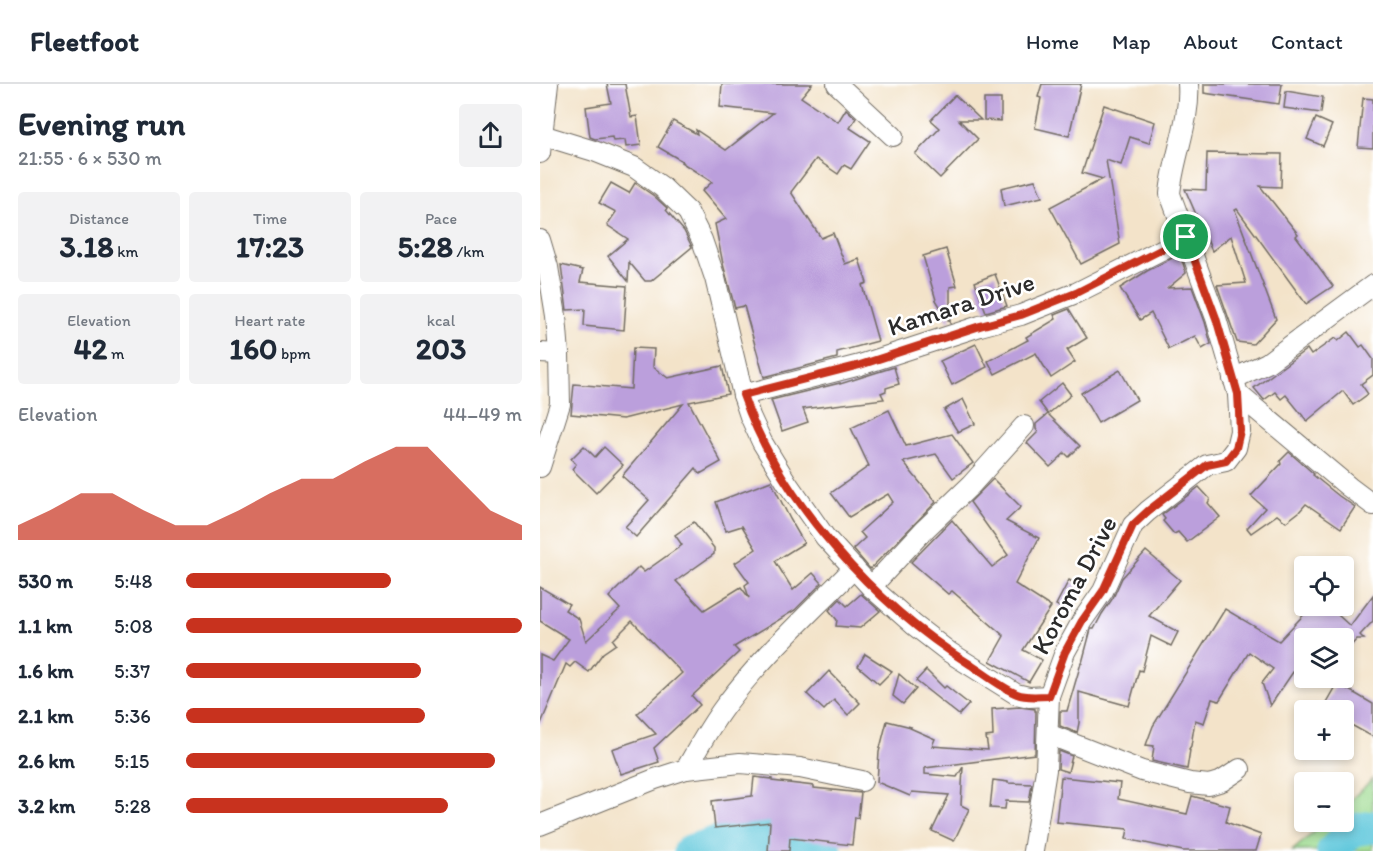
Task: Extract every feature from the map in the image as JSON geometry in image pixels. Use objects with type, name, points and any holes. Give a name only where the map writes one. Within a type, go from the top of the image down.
[{"type":"street","points":[[548,84],[541,144],[594,151],[634,166],[663,188],[688,212],[702,240],[715,278],[743,395],[762,442],[787,483],[825,537],[871,587],[949,652],[1016,694],[1029,697],[1049,696]]},
{"type":"street","points":[[837,84],[893,136]]},
{"type":"street","name":"Koroma Drive","points":[[1033,851],[1046,770],[1049,696],[1065,652],[1082,621],[1103,591],[1133,525],[1207,465],[1226,461],[1236,448],[1240,431],[1236,386],[1216,318],[1170,194],[1187,109],[1188,84]]},
{"type":"street","name":"Kamara Drive","points":[[743,395],[860,365],[1021,315],[1076,293],[1186,237]]},
{"type":"street","points":[[540,240],[548,267],[556,316],[549,354],[560,404],[540,467]]},
{"type":"street","points":[[1373,285],[1236,386],[1373,505]]},
{"type":"street","points":[[871,587],[1024,426]]},
{"type":"street","points":[[686,770],[725,706],[768,655],[854,568]]},
{"type":"street","points":[[1048,734],[1142,771],[1190,783],[1209,785],[1222,782],[1240,770]]},
{"type":"street","points":[[540,825],[655,779],[686,770],[740,764],[800,768],[862,781]]},
{"type":"green space","points":[[1373,779],[1373,851],[1292,851],[1314,832],[1354,832],[1354,797]]},
{"type":"building","points":[[607,84],[625,84],[631,117],[637,116],[641,145],[626,147],[625,140],[613,141],[612,137],[595,139],[590,137],[586,107],[611,103]]},
{"type":"building","points":[[722,84],[812,84],[801,97],[838,122],[846,109],[856,118],[850,128],[870,141],[851,169],[844,165],[838,174],[816,159],[791,192],[821,238],[833,233],[845,264],[859,259],[867,283],[862,285],[878,341],[837,352],[837,358],[764,377],[744,306],[735,308],[723,264],[715,224],[726,219],[702,191],[712,182],[658,147],[673,121],[697,134],[696,130],[726,150],[773,113],[720,107]]},
{"type":"building","points":[[1042,84],[1081,84],[1069,136],[1035,128],[1041,98],[1038,97]]},
{"type":"building","points":[[1204,84],[1282,84],[1279,104],[1204,93]]},
{"type":"building","points":[[1286,91],[1323,97],[1321,113],[1284,108]]},
{"type":"building","points":[[955,95],[981,120],[959,120],[978,139],[940,178],[915,154],[940,128],[931,120]]},
{"type":"building","points":[[1363,98],[1373,99],[1373,148],[1358,147]]},
{"type":"building","points":[[984,99],[1001,99],[1001,121],[984,120]]},
{"type":"building","points":[[1104,105],[1155,122],[1149,143],[1130,137],[1121,165],[1106,160],[1120,244],[1081,264],[1050,207],[1103,179],[1082,173]]},
{"type":"building","points":[[1316,118],[1332,125],[1323,146],[1307,139]]},
{"type":"building","points":[[1207,153],[1282,154],[1281,187],[1260,186],[1298,234],[1296,236],[1333,286],[1306,304],[1237,209],[1235,210],[1276,319],[1253,344],[1237,342],[1217,285],[1246,283],[1231,236],[1212,251],[1185,189],[1206,190]]},
{"type":"building","points":[[1035,180],[1042,197],[1004,206],[1001,188]]},
{"type":"building","points":[[611,183],[629,193],[635,183],[654,196],[667,208],[666,210],[684,231],[692,247],[651,281],[645,281],[629,262],[628,281],[608,256],[628,239],[607,225],[616,212],[599,203]]},
{"type":"building","points":[[946,249],[957,286],[950,287],[950,323],[936,300],[923,256]]},
{"type":"building","points":[[1178,255],[1186,273],[1168,288],[1192,287],[1211,344],[1202,349],[1195,336],[1169,349],[1151,313],[1140,320],[1120,288]]},
{"type":"building","points":[[561,265],[583,270],[580,282],[627,286],[624,330],[584,326],[585,309],[567,310]]},
{"type":"building","points":[[995,274],[1007,306],[986,312],[975,282]]},
{"type":"building","points":[[1069,309],[1087,338],[1067,350],[1075,362],[1051,378],[1036,353],[995,374],[988,361],[1028,340],[1026,337],[1056,319],[1054,315]]},
{"type":"building","points":[[1349,332],[1360,347],[1363,345],[1373,359],[1373,375],[1361,384],[1368,394],[1353,405],[1343,391],[1307,421],[1286,395],[1281,399],[1275,392],[1264,400],[1254,388],[1307,349],[1311,355],[1335,338],[1338,341]]},
{"type":"building","points":[[976,344],[987,367],[952,385],[940,361]]},
{"type":"building","points":[[633,348],[654,349],[653,367],[668,378],[722,366],[728,394],[689,402],[721,462],[700,474],[696,468],[636,537],[625,527],[649,500],[622,476],[683,404],[623,419],[571,414],[574,384],[631,389]]},
{"type":"building","points":[[894,367],[899,384],[886,388],[886,391],[881,393],[884,399],[803,409],[808,422],[782,431],[771,400],[840,384]]},
{"type":"building","points":[[1120,370],[1137,400],[1098,423],[1081,393]]},
{"type":"building","points":[[1062,383],[1071,395],[1048,414],[1039,402]]},
{"type":"building","points":[[963,399],[975,424],[958,432],[944,410]]},
{"type":"building","points":[[889,410],[906,446],[952,434],[973,463],[953,478],[936,454],[903,462],[936,502],[870,569],[853,549],[865,538],[860,532],[893,502],[888,494],[849,517],[831,493],[869,466],[851,428]]},
{"type":"building","points":[[1048,414],[1080,446],[1069,457],[1065,453],[1050,467],[1027,443],[1038,432],[1036,424]]},
{"type":"building","points":[[584,446],[595,457],[604,447],[623,465],[596,493],[572,469],[576,464],[571,459]]},
{"type":"building","points":[[1289,452],[1313,475],[1355,507],[1341,528],[1306,504],[1286,522],[1277,515],[1251,533],[1247,528],[1265,508],[1251,496]]},
{"type":"building","points":[[993,479],[1021,507],[1006,521],[1039,538],[1015,584],[1051,607],[1023,650],[1042,660],[1029,682],[990,661],[1004,636],[952,591],[948,594],[911,562],[952,520],[992,567],[1008,555],[970,502]]},
{"type":"building","points":[[771,481],[804,543],[775,561],[793,590],[813,573],[822,583],[795,610],[734,647],[739,652],[692,696],[700,705],[654,748],[659,762],[621,774],[612,749],[656,734],[637,714],[682,673],[632,621],[613,640],[616,644],[603,653],[589,672],[575,662],[570,667],[566,664],[540,726],[540,655],[553,661],[569,639],[540,621],[540,587],[569,604],[565,610],[579,619],[586,641],[620,609],[609,597],[639,567],[644,572],[682,545],[675,535],[694,522],[714,548],[714,554],[676,581],[704,610],[741,587],[749,598],[745,585],[749,582],[735,563],[756,549],[742,526],[726,531],[716,502]]},
{"type":"building","points":[[1199,487],[1210,499],[1208,503],[1220,517],[1187,542],[1178,532],[1174,534],[1163,521],[1165,519],[1162,515]]},
{"type":"building","points":[[1146,551],[1180,580],[1149,616],[1178,632],[1171,646],[1151,636],[1142,671],[1139,670],[1129,706],[1079,692],[1077,733],[1060,726],[1060,711],[1067,711],[1091,629],[1094,629],[1113,598],[1122,578]]},
{"type":"building","points":[[1069,580],[1082,587],[1069,612],[1056,605]]},
{"type":"building","points":[[861,594],[880,611],[860,628],[836,626],[837,620],[829,610],[840,599],[847,606]]},
{"type":"building","points":[[1373,595],[1373,621],[1360,635],[1364,639],[1357,639],[1354,642],[1354,628],[1294,628],[1294,673],[1270,706],[1262,683],[1273,669],[1249,652],[1219,701],[1212,699],[1204,723],[1195,720],[1187,769],[1152,761],[1154,746],[1146,745],[1153,726],[1225,609],[1279,641],[1303,616],[1339,616],[1350,626]]},
{"type":"building","points":[[865,654],[892,671],[879,684],[858,666]]},
{"type":"building","points":[[926,670],[944,688],[946,686],[969,704],[959,715],[916,681]]},
{"type":"building","points":[[829,671],[860,703],[848,715],[834,700],[824,710],[807,694]]},
{"type":"building","points":[[899,674],[916,689],[903,704],[893,696]]},
{"type":"building","points":[[1334,688],[1346,688],[1373,704],[1373,737],[1354,727],[1354,700],[1327,700]]},
{"type":"building","points":[[1020,707],[1036,711],[1035,754],[925,768],[925,774],[957,777],[963,767],[961,805],[969,809],[954,841],[932,831],[949,795],[912,792],[910,796],[877,782],[879,752],[887,721],[911,727],[935,739],[932,746],[988,750],[986,737],[993,736],[992,709]]},
{"type":"building","points":[[1059,751],[1072,756],[1068,772],[1058,769]]},
{"type":"building","points":[[754,777],[814,786],[814,788],[861,793],[858,818],[855,817],[852,845],[790,838],[789,851],[768,851],[770,822],[715,828],[712,801],[752,796]]},
{"type":"building","points":[[1061,777],[1120,783],[1118,799],[1187,814],[1192,796],[1230,806],[1226,822],[1261,835],[1256,851],[1183,851],[1126,839],[1128,829],[1056,822]]},
{"type":"building","points":[[993,780],[1032,784],[1029,802],[1006,801],[1005,809],[990,808]]},
{"type":"waterway","points":[[1333,851],[1352,830],[1373,827]]},
{"type":"waterway","points":[[690,851],[717,842],[783,837],[826,851]]},
{"type":"route","points":[[1186,237],[1216,318],[1238,394],[1240,431],[1236,448],[1226,461],[1207,465],[1133,525],[1103,591],[1082,621],[1065,652],[1049,696],[1029,697],[1016,694],[949,652],[914,625],[871,587],[825,537],[787,483],[762,442],[743,395],[860,365],[1021,315],[1076,293],[1186,237]]}]
